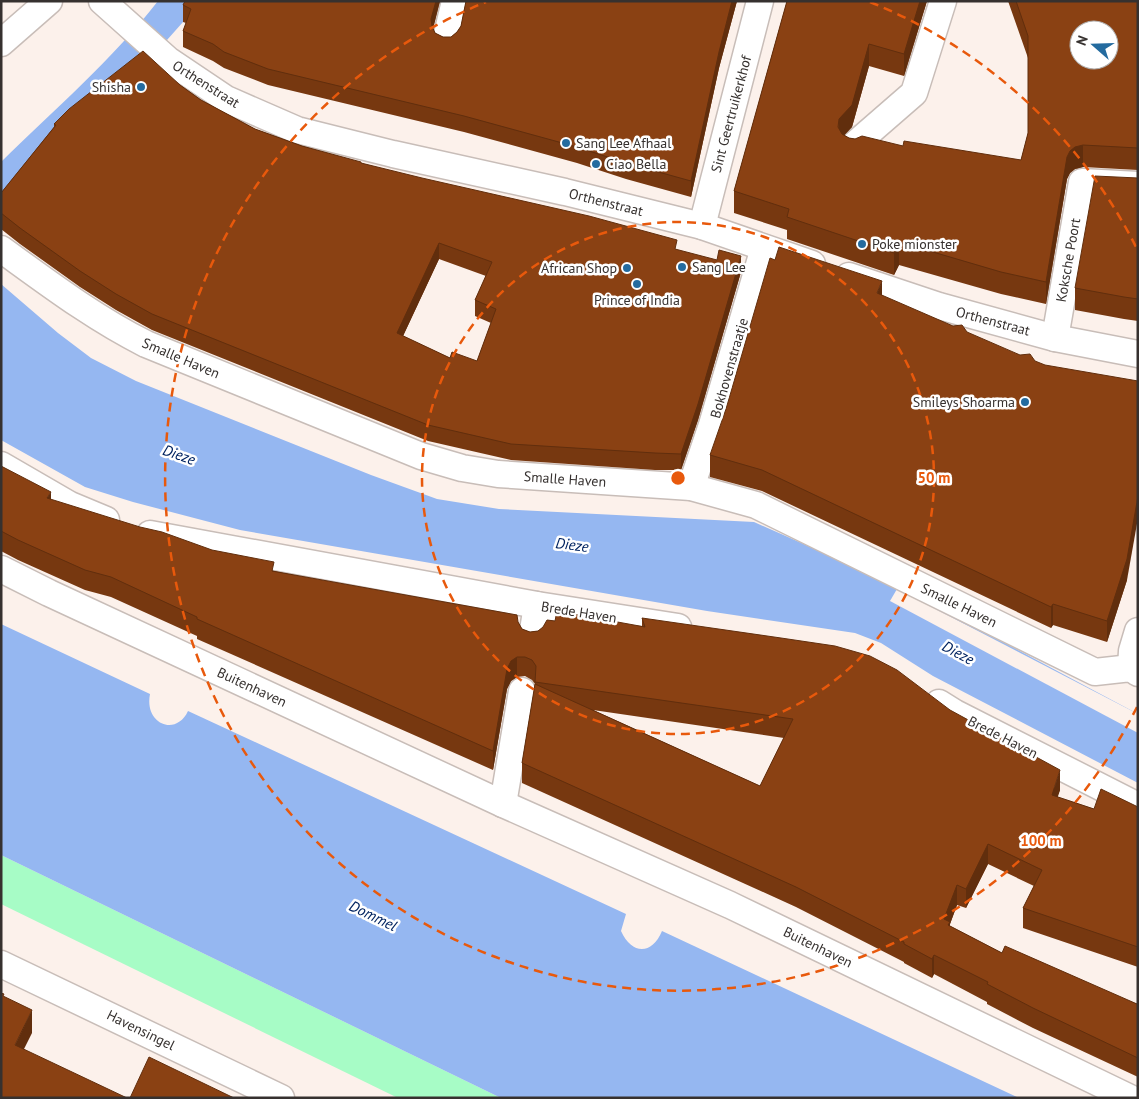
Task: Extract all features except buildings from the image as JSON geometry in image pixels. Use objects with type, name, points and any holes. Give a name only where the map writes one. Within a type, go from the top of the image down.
[{"type":"street","points":[[1,43],[50,1]]},
{"type":"street","name":"Orthenstraat","points":[[102,1],[168,60],[226,99],[297,130],[399,156],[564,192],[702,226],[939,306],[1055,338],[1138,354]]},
{"type":"street","points":[[446,39],[455,1]]},
{"type":"street","name":"Sint Geertruikerkhof","points":[[702,226],[760,1]]},
{"type":"street","points":[[853,146],[914,94],[943,1]]},
{"type":"street","name":"Koksche Poort","points":[[1055,338],[1082,182],[1138,185]]},
{"type":"street","name":"Bokhovenstraatje","points":[[691,487],[712,425],[764,248]]},
{"type":"street","name":"Smalle Haven","points":[[1,249],[92,314],[137,340],[422,456],[462,468],[498,474],[691,487],[756,505],[1095,672],[1134,671]]},
{"type":"street","name":"Brede Haven","points":[[1,465],[70,505],[92,515],[148,533],[537,605],[702,630]]},
{"type":"street","name":"Buitenhaven","points":[[1,569],[503,804],[730,905],[1130,1098]]},
{"type":"street","points":[[532,637],[537,605]]},
{"type":"street","points":[[1134,671],[1132,651],[1138,630]]},
{"type":"street","name":"Brede Haven","points":[[920,689],[955,713],[1138,806]]},
{"type":"street","points":[[503,804],[522,691]]},
{"type":"street","name":"Havensingel","points":[[1,964],[281,1098]]},
{"type":"green space","points":[[1,855],[501,1098],[398,1098],[1,904]]},
{"type":"water","points":[[158,1],[195,1],[183,22],[143,67],[1,214],[1,162],[103,64]]},
{"type":"water","name":"Dieze","points":[[1,284],[58,333],[91,358],[136,381],[371,475],[437,499],[499,509],[754,522],[894,584],[1138,714],[1138,783],[933,676],[881,643],[855,633],[707,611],[240,530],[133,502],[85,487],[1,440]]},
{"type":"water","name":"Dommel","points":[[1,624],[150,694],[149,704],[152,713],[162,724],[176,724],[183,719],[188,711],[626,914],[621,931],[626,939],[636,948],[648,948],[658,939],[662,931],[1019,1098],[501,1098],[1,855]]},
{"type":"pier","points":[[897,589],[1138,714],[1138,733],[890,601]]},
{"type":"place","name":"Shisha","points":[[141,87]]},
{"type":"place","name":"Sang Lee Afhaal","points":[[566,143]]},
{"type":"place","name":"Ciao Bella","points":[[596,164]]},
{"type":"place","name":"Poke mionster","points":[[862,244]]},
{"type":"place","name":"Sang Lee","points":[[682,267]]},
{"type":"place","name":"African Shop","points":[[627,268]]},
{"type":"place","name":"Prince of India","points":[[637,284]]},
{"type":"place","name":"Smileys Shoarma","points":[[1025,402]]}]
